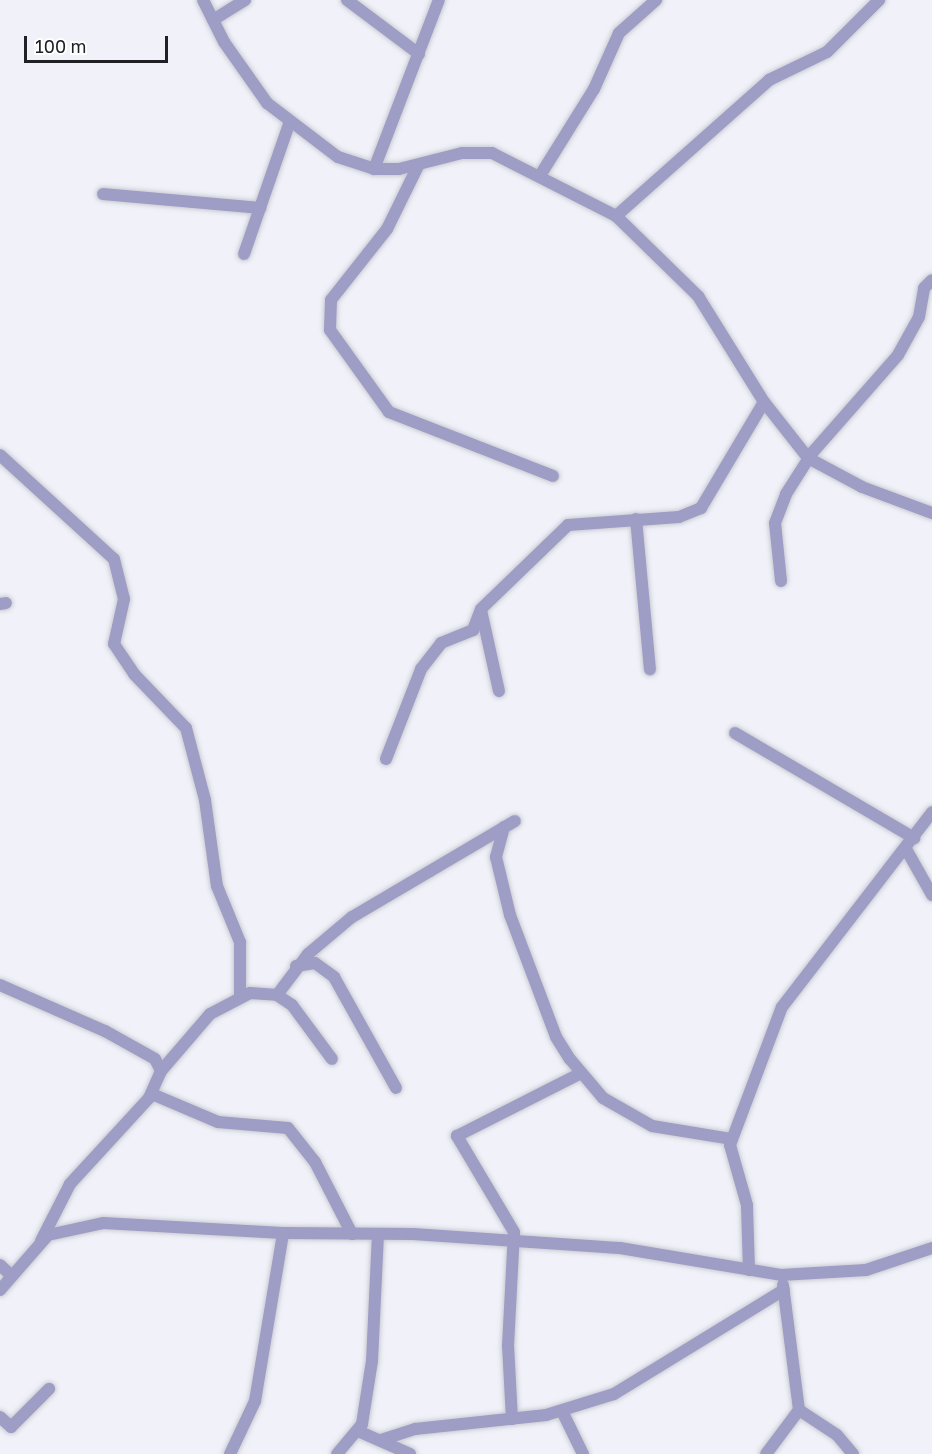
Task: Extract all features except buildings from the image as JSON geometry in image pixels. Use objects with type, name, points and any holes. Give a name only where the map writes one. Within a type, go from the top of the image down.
[{"type":"street","points":[[203,0],[252,84],[289,124],[338,158],[374,169],[418,166],[486,152],[541,174],[616,216],[698,296],[764,402],[808,458],[862,487],[932,513]]},
{"type":"street","points":[[213,20],[244,0]]},
{"type":"street","points":[[347,0],[418,54]]},
{"type":"street","points":[[374,169],[439,0]]},
{"type":"street","points":[[541,174],[594,89],[619,33],[656,0]]},
{"type":"street","points":[[616,216],[769,80],[827,52],[879,0]]},
{"type":"street","points":[[244,254],[289,124]]},
{"type":"street","points":[[418,166],[387,229],[332,300],[330,330],[389,412],[553,476]]},
{"type":"street","points":[[103,194],[260,208]]},
{"type":"street","points":[[781,581],[775,523],[808,458],[898,355],[932,280]]},
{"type":"street","points":[[386,759],[431,653],[473,630],[481,609],[568,525],[679,517],[701,508],[764,402]]},
{"type":"street","points":[[0,455],[114,559],[124,599],[114,644],[134,674],[186,728],[205,800],[218,886],[240,942],[240,994]]},
{"type":"street","points":[[636,519],[650,669]]},
{"type":"street","points":[[481,609],[499,691]]},
{"type":"street","points":[[735,733],[914,838]]},
{"type":"street","points":[[749,1270],[747,1205],[731,1139],[782,1007],[906,849],[932,812]]},
{"type":"street","points":[[277,996],[296,966],[352,917],[515,821]]},
{"type":"street","points":[[504,827],[496,857],[510,915],[555,1037],[581,1073],[609,1102],[652,1126],[731,1139]]},
{"type":"street","points":[[906,849],[932,895]]},
{"type":"street","points":[[296,966],[315,963],[334,977],[396,1088]]},
{"type":"street","points":[[0,986],[105,1031],[150,1056],[162,1071]]},
{"type":"street","points":[[0,1290],[41,1241],[82,1168],[152,1094],[162,1071],[192,1031],[240,994],[277,996],[301,1013],[332,1059]]},
{"type":"street","points":[[512,1419],[508,1337],[516,1243],[513,1227],[478,1178],[457,1136],[581,1073]]},
{"type":"street","points":[[152,1094],[218,1122],[288,1128],[315,1162],[352,1234]]},
{"type":"street","points":[[41,1241],[59,1230],[104,1223],[283,1233],[378,1234],[650,1251],[781,1275],[866,1270],[932,1248]]},
{"type":"street","points":[[230,1454],[255,1401],[283,1233]]},
{"type":"street","points":[[337,1454],[358,1431],[372,1360],[378,1234]]},
{"type":"street","points":[[0,1265],[12,1276]]},
{"type":"street","points":[[766,1454],[799,1410],[781,1275]]},
{"type":"street","points":[[381,1440],[415,1429],[512,1419],[562,1410],[641,1380],[784,1290]]},
{"type":"street","points":[[0,1417],[11,1427],[49,1389]]},
{"type":"street","points":[[562,1410],[583,1454]]},
{"type":"street","points":[[799,1410],[837,1435],[853,1454]]},
{"type":"street","points":[[358,1431],[410,1454]]}]
